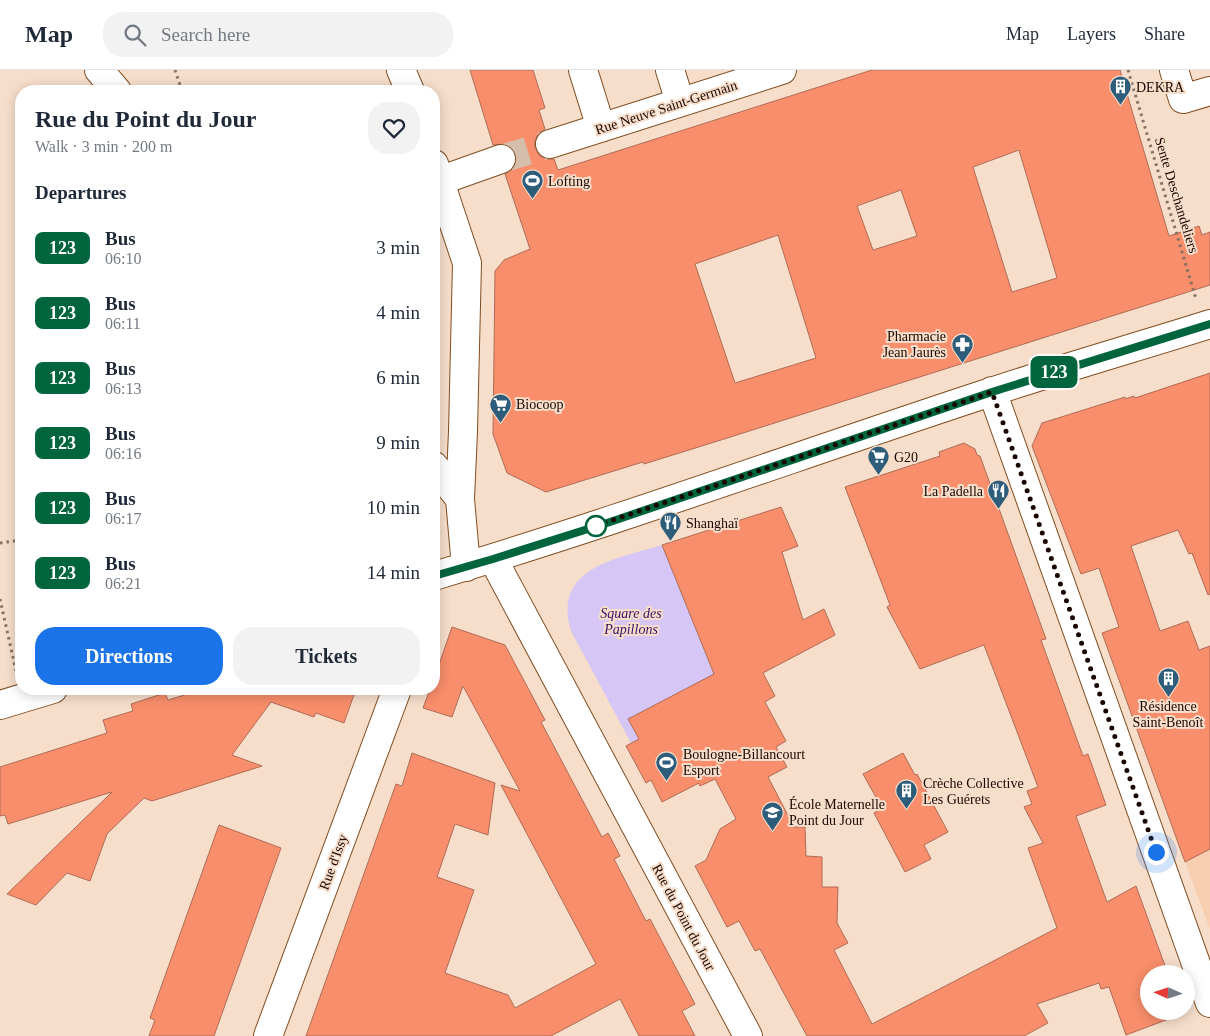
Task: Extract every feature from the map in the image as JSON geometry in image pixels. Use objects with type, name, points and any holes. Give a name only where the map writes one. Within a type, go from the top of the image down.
[{"type":"street","points":[[99,70],[112,85]]},
{"type":"street","points":[[401,70],[407,85]]},
{"type":"street","points":[[583,70],[600,128]]},
{"type":"street","points":[[670,70],[680,102]]},
{"type":"street","name":"Rue Neuve Saint-Germain","points":[[550,144],[782,70]]},
{"type":"street","points":[[1174,70],[1183,99],[1210,90]]},
{"type":"street","points":[[440,172],[501,160]]},
{"type":"street","points":[[440,182],[467,263],[464,432],[460,499],[466,567]]},
{"type":"street","points":[[440,578],[466,567],[610,522],[992,392],[1207,325]]},
{"type":"street","points":[[992,392],[1210,1002]]},
{"type":"street","points":[[440,474],[460,499]]},
{"type":"street","name":"Rue du Point du Jour","points":[[493,559],[748,1036]]},
{"type":"street","points":[[11,701],[32,695]]},
{"type":"street","name":"Rue d'Issy","points":[[268,1036],[395,695]]},
{"type":"path","points":[[175,70],[180,85]]},
{"type":"path","name":"Sente Deschandeliers","points":[[1128,70],[1207,325]]},
{"type":"path","points":[[0,543],[15,541]]},
{"type":"path","points":[[0,599],[11,701]]},
{"type":"shaded area","points":[[1210,849],[1210,929],[1185,862]]},
{"type":"green space","name":"Square des Papillons","points":[[662,545],[722,695],[631,743],[571,631],[568,610],[571,593],[580,579],[593,569],[608,561]]},
{"type":"building","points":[[470,70],[533,70],[545,108],[539,110],[545,129],[538,134],[535,148],[540,156],[554,159],[558,170],[872,70],[1120,70],[1169,236],[1199,226],[1202,235],[1210,232],[1210,285],[721,440],[546,492],[507,473],[493,434],[495,271],[504,260],[530,249],[505,174],[513,169],[516,162],[516,154],[511,147],[504,144],[493,145]],"holes":[[[1019,150],[1057,278],[1012,292],[973,167]],[[901,190],[917,236],[873,250],[857,206]],[[778,235],[816,358],[735,383],[695,264]]]},
{"type":"building","points":[[1210,373],[1210,594],[1208,595],[1192,553],[1189,554],[1178,530],[1131,546],[1160,631],[1188,621],[1199,650],[1210,646],[1210,849],[1185,862],[1102,633],[1119,627],[1099,568],[1081,574],[1032,446],[1042,423],[1125,397],[1125,399],[1134,396],[1135,398]]},
{"type":"building","points":[[964,443],[975,449],[977,455],[980,456],[1046,639],[1041,640],[1083,756],[1088,754],[1106,805],[1076,816],[1107,902],[1136,886],[1165,965],[1140,965],[1140,1020],[1166,1020],[1126,1035],[1109,987],[1101,989],[1099,983],[1037,1004],[1048,1023],[1024,1036],[807,1036],[760,949],[755,951],[739,921],[727,927],[695,866],[706,860],[720,829],[736,819],[715,779],[700,786],[699,783],[662,802],[651,780],[646,783],[626,746],[639,739],[628,719],[714,674],[662,545],[781,507],[798,546],[782,552],[803,620],[824,609],[835,635],[763,673],[775,696],[765,702],[786,741],[776,747],[787,767],[768,777],[794,827],[805,827],[806,856],[822,857],[822,887],[838,887],[837,923],[848,943],[834,950],[872,1024],[1057,928],[1028,848],[1043,843],[1024,807],[1032,804],[1027,791],[1038,787],[984,645],[920,669],[887,607],[890,605],[845,487],[940,456],[939,452]]},
{"type":"building","points":[[452,627],[505,645],[545,720],[541,722],[602,837],[608,833],[620,856],[614,859],[646,921],[650,919],[695,1004],[682,1011],[695,1036],[639,1036],[620,999],[551,1036],[306,1036],[396,784],[402,786],[412,753],[495,783],[488,835],[455,824],[437,877],[474,890],[445,973],[508,995],[515,1008],[596,964],[501,785],[520,791],[463,686],[452,717],[423,708],[428,695],[440,695],[440,662]]},
{"type":"building","points":[[159,695],[166,695],[168,700],[184,695],[354,695],[344,723],[316,713],[314,717],[271,702],[232,755],[262,766],[152,801],[144,798],[107,834],[90,881],[67,873],[36,905],[7,894],[112,792],[8,824],[5,815],[0,816],[0,767],[107,733],[103,720],[133,711],[131,704]]},
{"type":"building","name":"Crèche Collective Les Guérets","points":[[903,753],[915,775],[917,774],[948,832],[924,845],[931,859],[905,872],[874,813],[882,808],[863,774]]},
{"type":"building","points":[[219,825],[281,848],[214,1036],[149,1036],[155,1020],[150,1018]]},
{"type":"tunnel","points":[[501,159],[550,144]]},
{"type":"bus line","name":"123","points":[[440,574],[610,522],[992,392],[1210,324]]},
{"type":"place","name":"DEKRA","points":[[1120,106]]},
{"type":"place","name":"Lofting","points":[[532,200]]},
{"type":"place","name":"Pharmacie Jean Jaurès","points":[[962,363]]},
{"type":"place","name":"Biocoop","points":[[500,423]]},
{"type":"place","name":"G20","points":[[878,476]]},
{"type":"place","name":"La Padella","points":[[999,510]]},
{"type":"place","name":"Shanghaï","points":[[670,542]]},
{"type":"place","name":"Résidence Saint-Benoît","points":[[1168,697]]},
{"type":"place","name":"Boulogne-Billancourt Esport","points":[[667,781]]},
{"type":"place","name":"Crèche Collective Les Guérets","points":[[907,810]]},
{"type":"place","name":"École Maternelle Point du Jour","points":[[773,831]]},
{"type":"route","points":[[596,526],[592,527],[992,392],[1156,852]]}]
